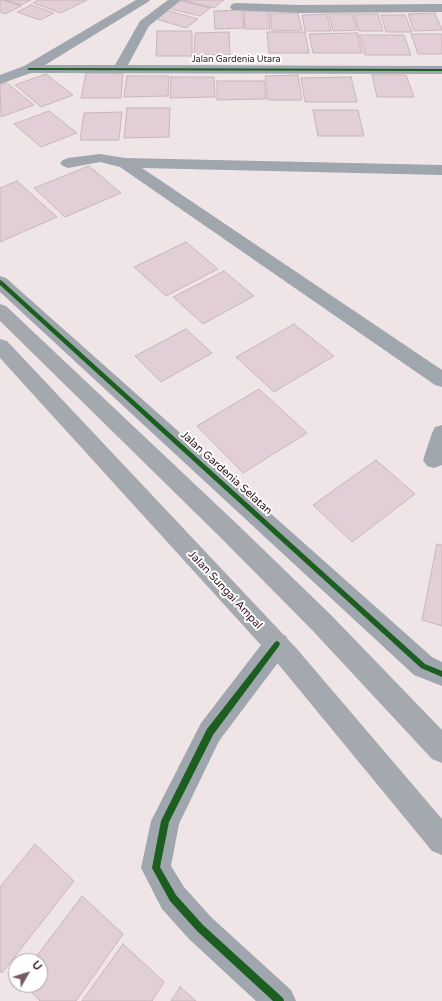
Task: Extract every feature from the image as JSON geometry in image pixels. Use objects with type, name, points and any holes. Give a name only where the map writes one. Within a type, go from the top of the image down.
[{"type":"main road","points":[[0,310],[322,623],[442,749]]},
{"type":"main road","name":"Jalan Sungai Ampal","points":[[0,346],[277,644],[442,841]]},
{"type":"street","points":[[0,80],[29,69],[144,0]]},
{"type":"street","points":[[120,68],[144,24],[175,0]]},
{"type":"street","points":[[300,9],[312,0]]},
{"type":"street","points":[[236,7],[300,9],[442,8]]},
{"type":"street","name":"Jalan Gardenia Utara","points":[[29,69],[120,68],[442,70]]},
{"type":"street","points":[[68,163],[100,158],[125,163],[442,170]]},
{"type":"street","points":[[125,163],[442,380]]},
{"type":"street","name":"Jalan Gardenia Selatan","points":[[0,282],[423,666],[442,674]]},
{"type":"street","points":[[434,460],[442,432]]},
{"type":"street","points":[[277,644],[210,732],[165,821],[156,868],[173,898],[200,928],[280,1001]]},
{"type":"building","points":[[0,0],[21,6],[5,14],[0,12]]},
{"type":"building","points":[[6,0],[31,0],[21,5]]},
{"type":"building","points":[[38,0],[87,0],[61,13],[33,3]]},
{"type":"building","points":[[178,0],[210,8],[200,16],[167,8]]},
{"type":"building","points":[[181,0],[224,0],[214,8]]},
{"type":"building","points":[[31,5],[54,13],[40,20],[17,12]]},
{"type":"building","points":[[166,10],[198,19],[186,28],[153,18]]},
{"type":"building","points":[[242,10],[244,28],[215,29],[214,11]]},
{"type":"building","points":[[244,11],[268,11],[270,29],[245,29]]},
{"type":"building","points":[[270,13],[298,13],[302,30],[272,31]]},
{"type":"building","points":[[435,13],[442,30],[414,31],[408,14]]},
{"type":"building","points":[[327,14],[331,31],[305,31],[302,15]]},
{"type":"building","points":[[329,14],[352,14],[357,30],[333,31]]},
{"type":"building","points":[[354,14],[378,14],[383,31],[359,31]]},
{"type":"building","points":[[381,15],[405,15],[412,32],[386,32]]},
{"type":"building","points":[[157,31],[192,31],[192,56],[156,56]]},
{"type":"building","points":[[229,32],[230,55],[194,55],[195,33]]},
{"type":"building","points":[[267,32],[305,32],[309,53],[269,53]]},
{"type":"building","points":[[357,33],[362,53],[313,53],[309,34]]},
{"type":"building","points":[[411,34],[442,34],[442,54],[418,54]]},
{"type":"building","points":[[359,35],[404,35],[411,55],[365,55]]},
{"type":"building","points":[[86,73],[123,73],[121,98],[81,98]]},
{"type":"building","points":[[46,74],[73,95],[41,107],[15,85]]},
{"type":"building","points":[[298,75],[302,100],[268,100],[265,76]]},
{"type":"building","points":[[372,75],[406,75],[414,97],[377,97]]},
{"type":"building","points":[[127,76],[169,76],[168,96],[124,97]]},
{"type":"building","points":[[171,77],[214,77],[215,97],[170,98]]},
{"type":"building","points":[[351,77],[357,102],[305,102],[301,78]]},
{"type":"building","points":[[217,81],[264,81],[266,99],[217,100]]},
{"type":"building","points":[[6,82],[34,105],[1,117],[0,85]]},
{"type":"building","points":[[127,108],[170,108],[169,137],[124,138]]},
{"type":"building","points":[[313,110],[358,110],[364,136],[318,136]]},
{"type":"building","points":[[49,111],[77,133],[41,147],[14,124]]},
{"type":"building","points":[[122,112],[119,140],[80,140],[84,113]]},
{"type":"building","points":[[89,166],[121,193],[65,217],[34,188]]},
{"type":"building","points":[[17,181],[57,217],[0,242],[0,188]]},
{"type":"building","points":[[186,242],[218,269],[166,296],[134,267]]},
{"type":"building","points":[[224,271],[254,296],[203,324],[173,297]]},
{"type":"building","points":[[294,324],[334,356],[274,392],[236,357]]},
{"type":"building","points":[[186,329],[212,353],[161,382],[135,356]]},
{"type":"building","points":[[259,389],[307,433],[243,473],[197,426]]},
{"type":"building","points":[[376,460],[415,494],[352,542],[313,505]]},
{"type":"building","points":[[437,544],[442,545],[442,626],[422,620]]},
{"type":"building","points":[[35,844],[74,881],[18,953],[8,953],[8,965],[2,973],[0,971],[0,887]]},
{"type":"building","points":[[82,896],[123,934],[76,1001],[40,1001],[32,993],[48,993],[48,953],[39,953]]},
{"type":"building","points":[[123,944],[164,982],[152,1001],[82,1001]]},
{"type":"building","points":[[180,987],[196,1001],[171,1001]]},
{"type":"cycle path","points":[[29,69],[442,70]]},
{"type":"cycle path","points":[[0,282],[423,666],[442,674]]},
{"type":"cycle path","points":[[277,644],[210,732],[165,821],[156,868],[173,898],[200,928],[280,1001]]}]
